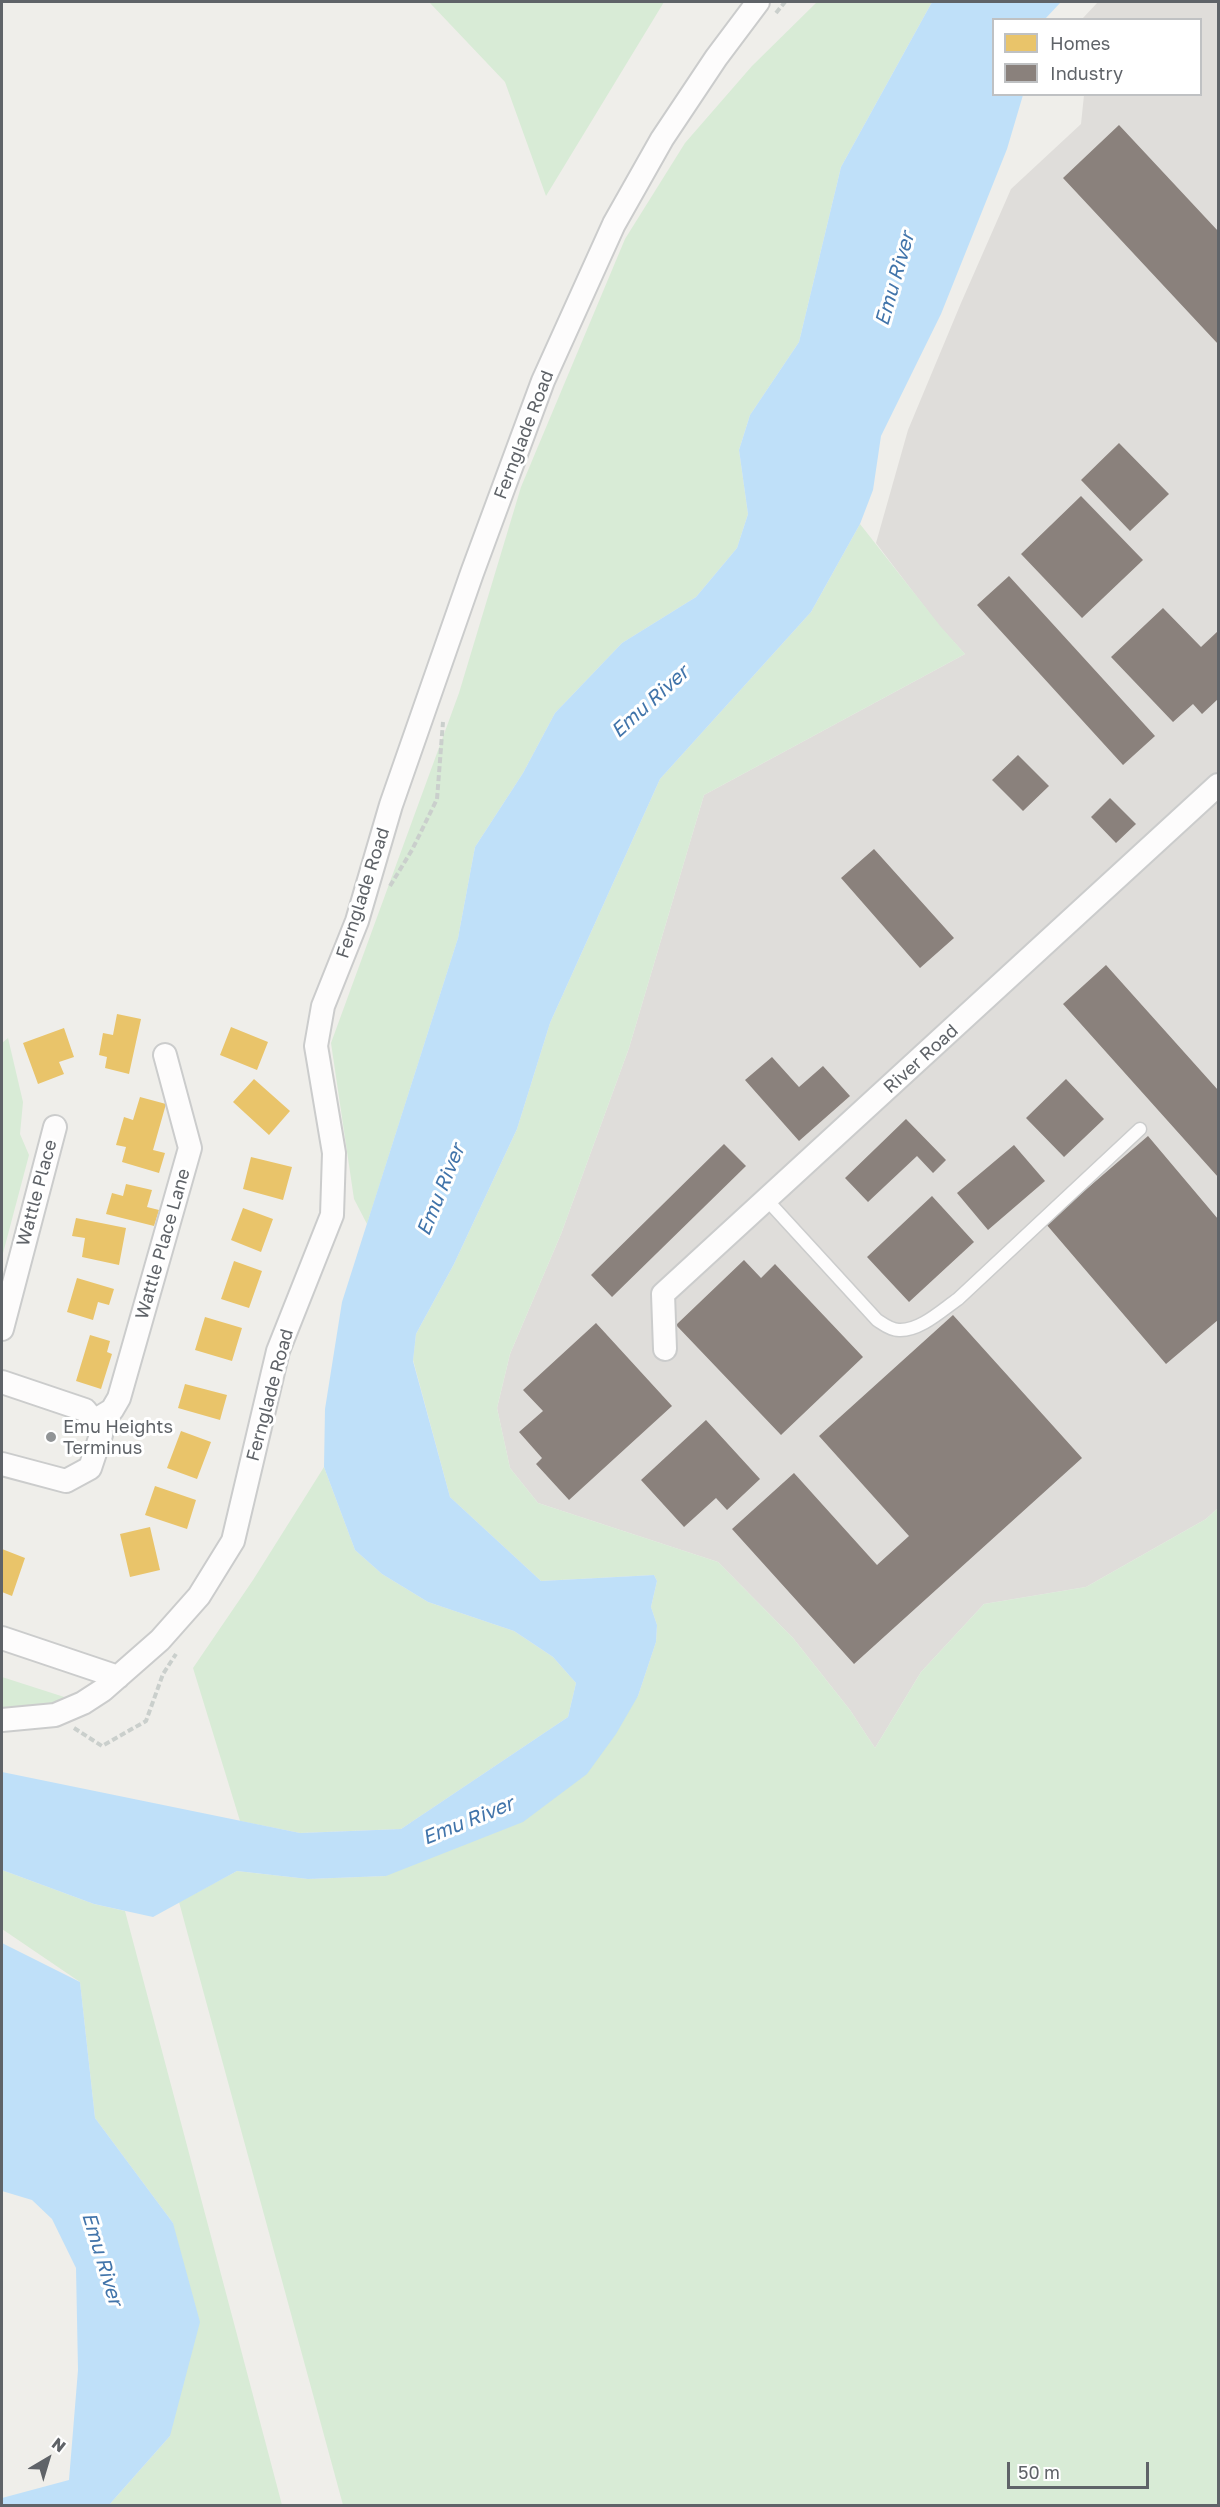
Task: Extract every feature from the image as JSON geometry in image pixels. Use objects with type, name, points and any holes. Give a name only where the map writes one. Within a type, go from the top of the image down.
[{"type":"street","name":"Fernglade Road","points":[[2,1720],[56,1715],[83,1703],[118,1677],[160,1640],[199,1596],[233,1541],[278,1351],[332,1215],[334,1153],[316,1046],[323,1006],[357,921],[391,806],[472,573],[543,381],[614,224],[657,148],[716,57],[765,10]]},
{"type":"street","name":"River Road","points":[[665,1349],[663,1294],[1218,785]]},
{"type":"street","name":"Wattle Place Lane","points":[[94,1421],[112,1410],[119,1398],[190,1148],[165,1055]]},
{"type":"street","name":"Wattle Place","points":[[2,1329],[55,1127]]},
{"type":"street","points":[[2,1382],[85,1410],[101,1435],[90,1468],[66,1482],[2,1464]]},
{"type":"street","points":[[2,1638],[118,1677]]},
{"type":"lane","points":[[767,1200],[876,1320],[898,1330],[914,1327],[932,1318],[958,1299],[1140,1129]]},
{"type":"path","points":[[765,10],[785,2]]},
{"type":"path","points":[[387,889],[412,850],[437,799],[444,711]]},
{"type":"path","points":[[56,1715],[102,1746],[114,1740],[146,1721],[162,1674],[183,1645]]},
{"type":"shaded area","points":[[1098,2],[1218,2],[1218,1508],[1206,1519],[1086,1587],[984,1604],[921,1672],[875,1748],[850,1710],[793,1638],[718,1562],[538,1503],[510,1468],[497,1408],[510,1354],[561,1234],[629,1048],[704,795],[965,654],[939,626],[876,543],[908,430],[1011,189],[1081,124],[1084,96],[1202,96],[1202,18],[1083,18]]},
{"type":"green space","points":[[417,2],[664,2],[546,196],[505,82],[430,3]]},
{"type":"green space","points":[[817,2],[932,2],[841,167],[799,342],[750,415],[739,450],[748,514],[737,548],[696,597],[622,643],[555,713],[523,773],[475,847],[458,938],[367,1224],[354,1199],[331,1043],[459,693],[521,487],[625,239],[685,143],[752,66]]},
{"type":"green space","points":[[860,524],[965,654],[704,795],[629,1048],[561,1234],[510,1354],[497,1408],[510,1468],[538,1503],[718,1562],[793,1638],[850,1710],[875,1748],[921,1672],[984,1604],[1086,1587],[1206,1519],[1218,1508],[1218,2505],[343,2505],[179,1902],[237,1871],[308,1879],[386,1876],[638,1696],[656,1642],[657,1625],[651,1607],[657,1581],[654,1575],[541,1581],[450,1497],[413,1360],[416,1334],[454,1264],[517,1129],[550,1023],[660,779],[811,612]]},
{"type":"green space","points":[[8,1038],[23,1102],[20,1134],[29,1155],[2,1257],[2,1043]]},
{"type":"green space","points":[[324,1467],[355,1550],[382,1574],[428,1602],[514,1631],[553,1657],[576,1683],[568,1717],[401,1829],[300,1833],[240,1821],[193,1668],[253,1580]]},
{"type":"green space","points":[[2,1677],[83,1703],[2,1720]]},
{"type":"green space","points":[[2,1870],[94,1904],[125,1911],[282,2505],[109,2505],[170,2436],[173,2223],[95,2118],[80,1982],[2,1929]]},
{"type":"water","name":"Emu River","points":[[932,2],[1061,2],[1046,18],[992,18],[992,96],[1023,96],[1007,149],[941,314],[881,436],[873,490],[860,524],[811,612],[660,779],[550,1023],[517,1129],[454,1264],[416,1334],[413,1361],[450,1497],[541,1581],[654,1575],[657,1581],[651,1607],[657,1625],[656,1642],[638,1696],[616,1734],[587,1774],[523,1822],[386,1876],[308,1879],[237,1871],[153,1917],[94,1904],[2,1870],[2,1772],[300,1833],[401,1829],[568,1717],[576,1683],[553,1657],[514,1631],[428,1602],[382,1574],[355,1550],[324,1467],[325,1409],[342,1302],[458,938],[475,847],[523,773],[555,713],[622,643],[696,597],[737,548],[748,514],[739,450],[750,415],[799,342],[841,167]]},
{"type":"water","name":"Emu River","points":[[2,1943],[80,1982],[95,2118],[173,2223],[200,2322],[170,2436],[109,2505],[2,2505],[2,2498],[69,2480],[78,2370],[76,2268],[52,2219],[32,2200],[2,2191]]},
{"type":"building: Homes","points":[[117,1014],[141,1019],[129,1074],[105,1068],[107,1057],[99,1055],[103,1033],[113,1035]]},
{"type":"building: Homes","points":[[231,1027],[268,1042],[257,1070],[220,1055]]},
{"type":"building: Homes","points":[[64,1028],[74,1057],[59,1062],[64,1074],[38,1084],[23,1043]]},
{"type":"building: Homes","points":[[254,1079],[290,1111],[269,1135],[233,1102]]},
{"type":"building: Homes","points":[[140,1097],[166,1104],[153,1150],[165,1153],[159,1173],[122,1162],[126,1147],[116,1145],[124,1117],[133,1120]]},
{"type":"building: Homes","points":[[251,1157],[292,1167],[283,1200],[243,1189]]},
{"type":"building: Homes","points":[[126,1184],[152,1190],[147,1207],[159,1210],[154,1226],[106,1214],[112,1193],[123,1196]]},
{"type":"building: Homes","points":[[243,1208],[273,1219],[261,1252],[231,1240]]},
{"type":"building: Homes","points":[[76,1218],[126,1228],[119,1265],[82,1257],[85,1238],[72,1236]]},
{"type":"building: Homes","points":[[234,1261],[262,1271],[249,1308],[221,1299]]},
{"type":"building: Homes","points":[[77,1278],[114,1289],[109,1305],[98,1302],[93,1320],[67,1312]]},
{"type":"building: Homes","points":[[205,1317],[242,1328],[232,1361],[195,1350]]},
{"type":"building: Homes","points":[[90,1335],[110,1341],[107,1352],[112,1354],[101,1389],[76,1381]]},
{"type":"building: Homes","points":[[185,1384],[227,1395],[220,1420],[178,1408]]},
{"type":"building: Homes","points":[[181,1431],[211,1442],[197,1479],[167,1468]]},
{"type":"building: Homes","points":[[155,1486],[196,1500],[187,1529],[145,1515]]},
{"type":"building: Homes","points":[[150,1527],[160,1570],[130,1577],[120,1534]]},
{"type":"building: Homes","points":[[2,1549],[25,1558],[12,1596],[2,1592]]},
{"type":"building: Industry","points":[[1119,125],[1218,231],[1218,344],[1063,178]]},
{"type":"building: Industry","points":[[1119,443],[1169,494],[1130,531],[1081,480]]},
{"type":"building: Industry","points":[[1081,496],[1143,560],[1082,618],[1021,554]]},
{"type":"building: Industry","points":[[1009,576],[1155,736],[1123,765],[977,605]]},
{"type":"building: Industry","points":[[1163,608],[1201,647],[1218,631],[1218,699],[1202,714],[1193,704],[1173,722],[1111,657]]},
{"type":"building: Industry","points":[[1018,755],[1049,786],[1023,811],[992,780]]},
{"type":"building: Industry","points":[[1110,798],[1136,824],[1116,843],[1091,817]]},
{"type":"building: Industry","points":[[874,849],[954,938],[920,968],[841,878]]},
{"type":"building: Industry","points":[[1106,965],[1218,1090],[1218,1177],[1063,1004]]},
{"type":"building: Industry","points":[[772,1057],[799,1087],[823,1066],[850,1096],[799,1141],[745,1080]]},
{"type":"building: Industry","points":[[1066,1079],[1104,1119],[1064,1157],[1026,1118]]},
{"type":"building: Industry","points":[[906,1119],[946,1160],[933,1173],[917,1156],[868,1202],[845,1178]]},
{"type":"building: Industry","points":[[1148,1136],[1218,1219],[1218,1320],[1166,1364],[1046,1224]]},
{"type":"building: Industry","points":[[724,1144],[746,1166],[612,1297],[591,1275]]},
{"type":"building: Industry","points":[[1014,1145],[1045,1181],[988,1230],[957,1193]]},
{"type":"building: Industry","points":[[932,1196],[974,1242],[909,1302],[867,1257]]},
{"type":"building: Industry","points":[[744,1260],[761,1278],[775,1264],[863,1357],[781,1435],[676,1325]]},
{"type":"building: Industry","points":[[953,1315],[1082,1458],[854,1664],[732,1529],[794,1473],[877,1565],[909,1536],[819,1436]]},
{"type":"building: Industry","points":[[596,1323],[672,1406],[569,1500],[536,1464],[542,1458],[519,1432],[543,1411],[523,1390]]},
{"type":"building: Industry","points":[[706,1420],[760,1479],[727,1510],[716,1498],[684,1527],[641,1480]]},
{"type":"place","name":"Emu Heights Terminus","points":[[51,1437]]}]
